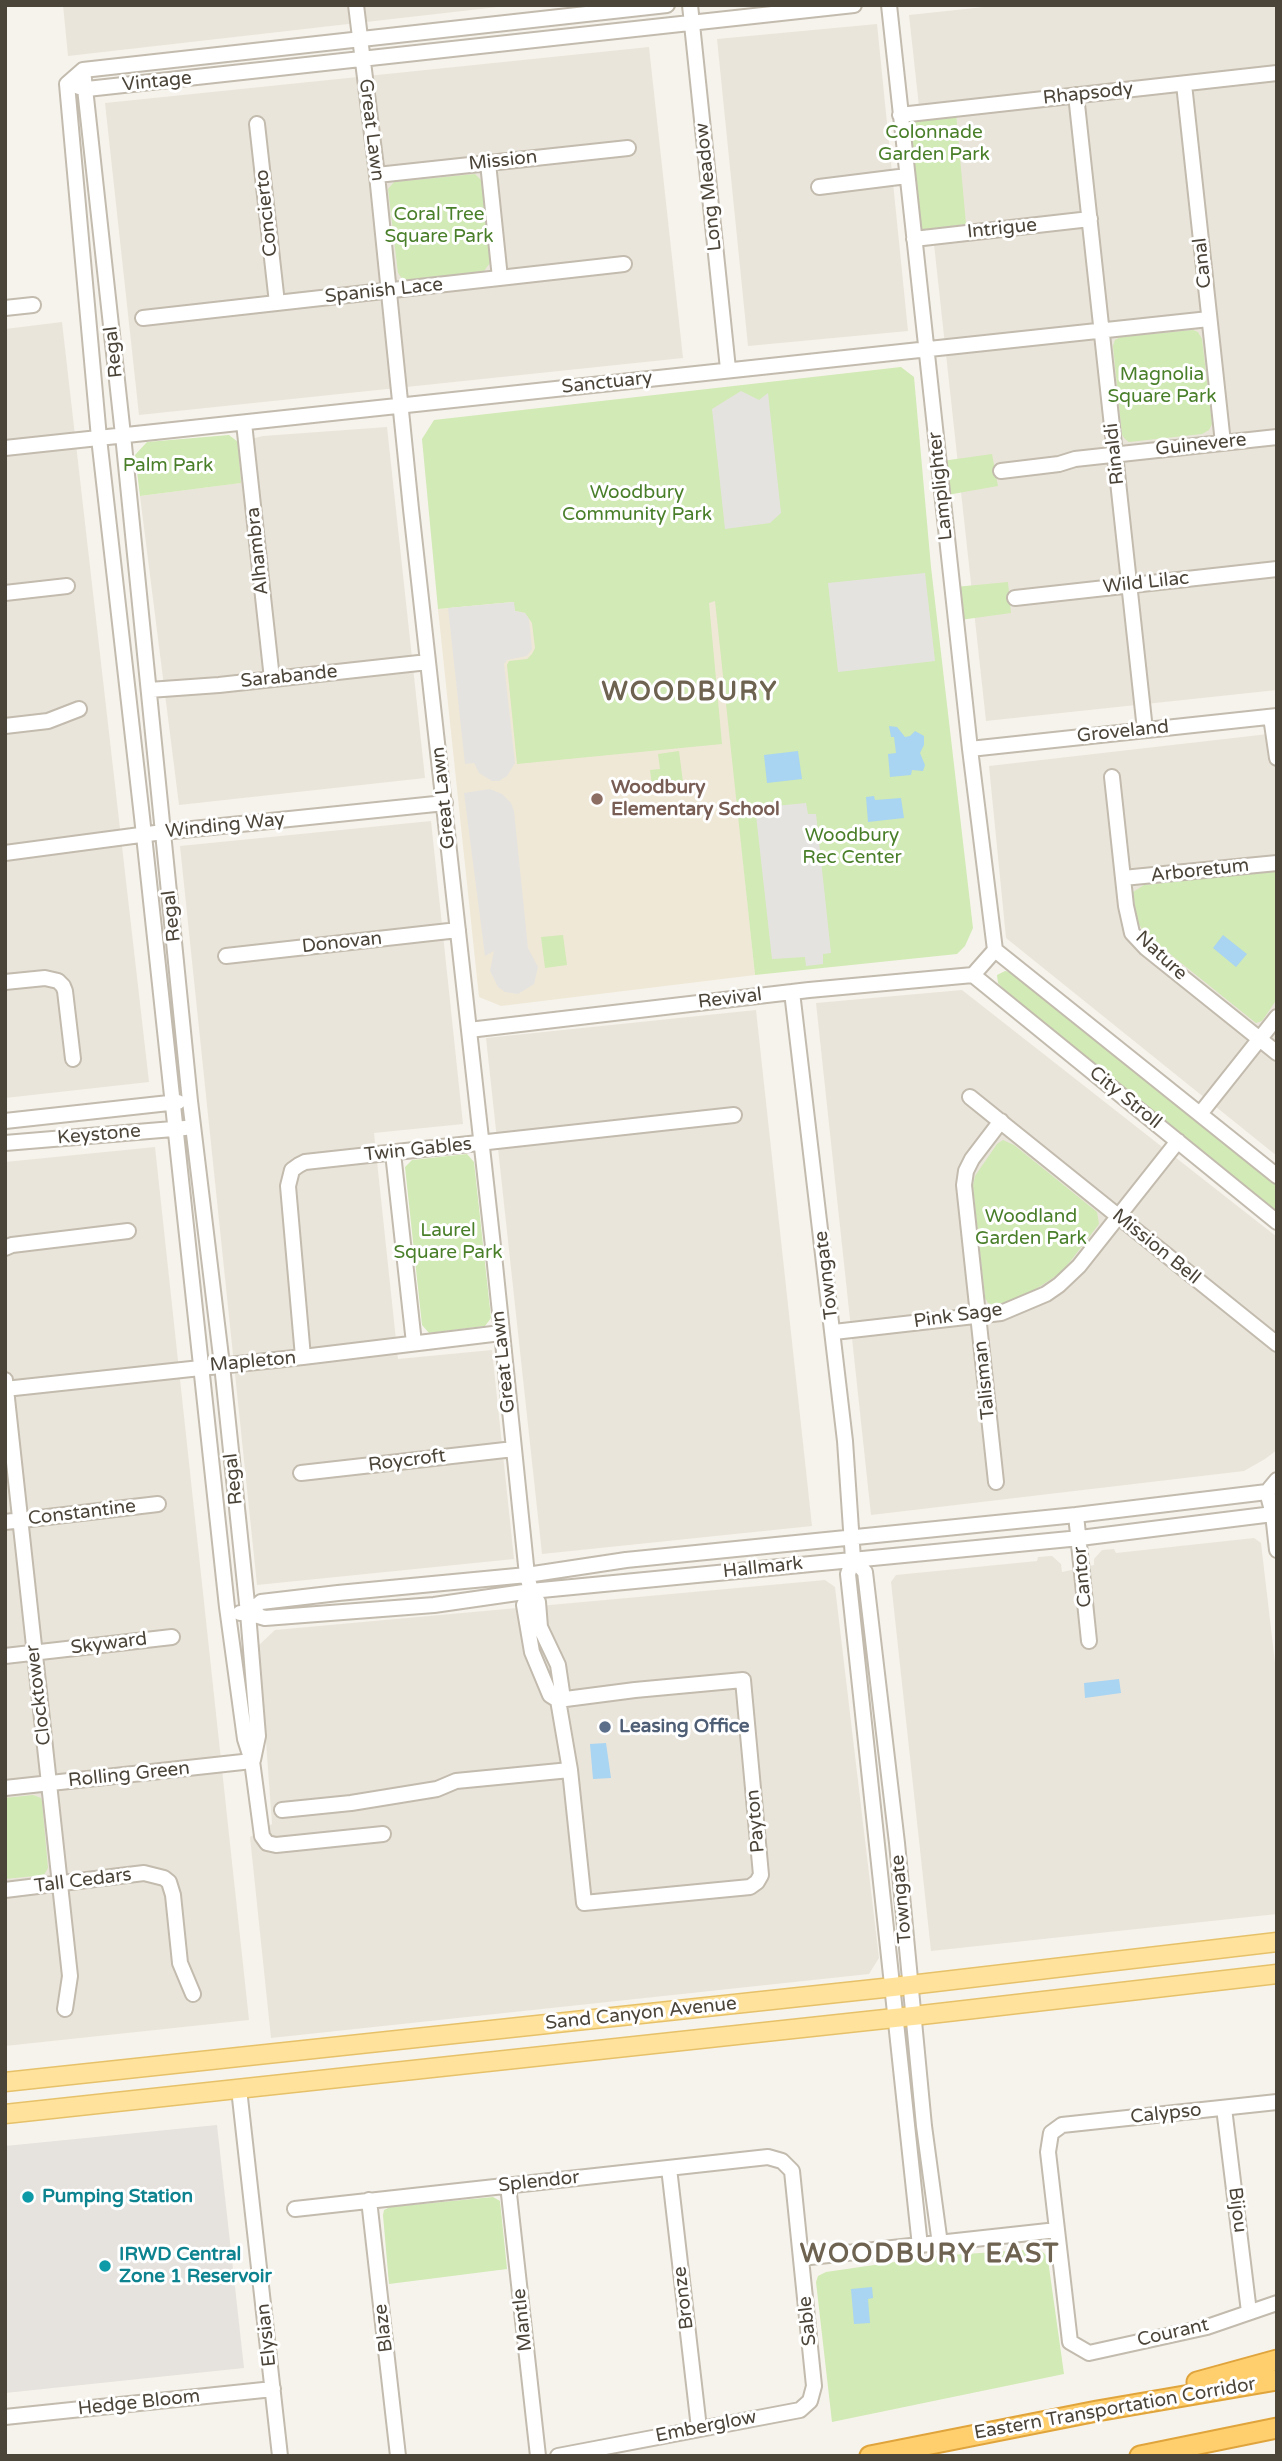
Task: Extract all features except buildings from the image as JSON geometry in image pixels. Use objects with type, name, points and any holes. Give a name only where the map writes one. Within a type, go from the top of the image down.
[{"type":"highway","points":[[1097,2411],[1277,2360]]},
{"type":"highway","name":"Eastern Transportation Corridor","points":[[870,2456],[1097,2411],[1277,2380]]},
{"type":"highway","points":[[1140,2456],[1277,2431]]},
{"type":"main road","name":"Sand Canyon Avenue","points":[[5,2082],[902,1986],[1277,1942]]},
{"type":"main road","name":"Sand Canyon Avenue","points":[[5,2114],[1277,1974]]},
{"type":"street","name":"Great Lawn","points":[[356,5],[377,175],[513,1449],[531,1591]]},
{"type":"street","name":"Vintage","points":[[83,70],[667,5]]},
{"type":"street","name":"Long Meadow","points":[[690,5],[728,369]]},
{"type":"street","name":"Vintage","points":[[67,85],[87,89],[854,5]]},
{"type":"street","name":"Lamplighter","points":[[889,5],[970,749],[995,950]]},
{"type":"street","points":[[67,85],[83,70]]},
{"type":"street","name":"Regal","points":[[83,70],[123,435],[190,1101],[248,1613],[258,1737],[252,1761]]},
{"type":"street","name":"Rhapsody","points":[[900,115],[1277,74]]},
{"type":"street","name":"Canal","points":[[1184,84],[1223,443]]},
{"type":"street","name":"Regal","points":[[67,85],[99,438],[228,1613],[245,1739],[252,1761],[262,1836],[267,1843],[285,1845],[383,1834]]},
{"type":"street","name":"Rinaldi","points":[[1076,96],[1145,730]]},
{"type":"street","name":"Concierto","points":[[257,124],[277,303]]},
{"type":"street","name":"Mission","points":[[377,175],[628,148]]},
{"type":"street","points":[[488,163],[500,278]]},
{"type":"street","points":[[819,187],[907,176]]},
{"type":"street","name":"Intrigue","points":[[914,239],[1090,219]]},
{"type":"street","name":"Spanish Lace","points":[[143,318],[624,264]]},
{"type":"street","points":[[5,308],[33,305]]},
{"type":"street","name":"Sanctuary","points":[[5,449],[1209,319]]},
{"type":"street","name":"Alhambra","points":[[244,423],[272,679]]},
{"type":"street","name":"Guinevere","points":[[1001,471],[1277,436]]},
{"type":"street","name":"Wild Lilac","points":[[1015,598],[1277,569]]},
{"type":"street","points":[[5,593],[67,586]]},
{"type":"street","name":"Sarabande","points":[[149,690],[428,662]]},
{"type":"street","points":[[5,726],[48,722],[79,709]]},
{"type":"street","points":[[1274,716],[1277,758]]},
{"type":"street","name":"Groveland","points":[[970,749],[1274,716]]},
{"type":"street","name":"Nature","points":[[1112,777],[1132,933],[1138,941],[1277,1053]]},
{"type":"street","name":"Winding Way","points":[[5,853],[163,832],[444,803]]},
{"type":"street","name":"Arboretum","points":[[1123,878],[1277,863]]},
{"type":"street","name":"Donovan","points":[[226,956],[458,930]]},
{"type":"street","points":[[973,975],[995,950]]},
{"type":"street","name":"City Stroll","points":[[995,950],[1277,1176]]},
{"type":"street","name":"City Stroll","points":[[973,975],[1277,1222]]},
{"type":"street","name":"Revival","points":[[469,1030],[792,992],[973,975]]},
{"type":"street","points":[[5,982],[45,978],[58,981],[63,986],[73,1059]]},
{"type":"street","name":"Towngate","points":[[792,992],[834,1332],[853,1559],[865,1572],[897,1843],[902,1986],[920,2246]]},
{"type":"street","points":[[1200,1114],[1277,1017]]},
{"type":"street","name":"Mission Bell","points":[[970,1097],[1277,1344]]},
{"type":"street","name":"Keystone","points":[[5,1121],[190,1101]]},
{"type":"street","name":"Twin Gables","points":[[303,1357],[288,1186],[292,1170],[306,1162],[734,1115]]},
{"type":"street","name":"Talisman","points":[[996,1482],[964,1185],[966,1171],[972,1159],[1001,1121]]},
{"type":"street","name":"Keystone","points":[[5,1143],[193,1127]]},
{"type":"street","name":"Pink Sage","points":[[834,1332],[978,1316],[1017,1307],[1059,1285],[1079,1266],[1178,1141]]},
{"type":"street","points":[[393,1153],[414,1343]]},
{"type":"street","points":[[5,1248],[128,1231]]},
{"type":"street","name":"Mapleton","points":[[6,1389],[501,1333]]},
{"type":"street","name":"Clocktower","points":[[5,1380],[13,1521],[34,1653],[70,1976],[65,2009]]},
{"type":"street","name":"Roycroft","points":[[301,1473],[513,1449]]},
{"type":"street","points":[[1277,1480],[1260,1493],[1275,1512],[1277,1550]]},
{"type":"street","name":"Hallmark","points":[[248,1613],[261,1602],[527,1574],[626,1560],[1260,1493]]},
{"type":"street","name":"Constantine","points":[[13,1521],[158,1504]]},
{"type":"street","name":"Hallmark","points":[[228,1613],[248,1613],[265,1618],[435,1605],[531,1591],[1080,1538],[1275,1512]]},
{"type":"street","name":"Cantor","points":[[1076,1514],[1089,1641]]},
{"type":"street","name":"Payton","points":[[531,1591],[524,1605],[532,1652],[550,1695],[558,1700],[743,1679],[761,1875],[757,1882],[750,1887],[584,1903],[570,1770],[558,1700]]},
{"type":"street","name":"Skyward","points":[[5,1656],[172,1637]]},
{"type":"street","name":"Rolling Green","points":[[5,1788],[252,1761]]},
{"type":"street","points":[[282,1810],[437,1788],[457,1781],[570,1770]]},
{"type":"street","name":"Tall Cedars","points":[[5,1890],[144,1873],[164,1878],[169,1882],[173,1895],[180,1964],[193,1994]]},
{"type":"street","name":"Towngate","points":[[905,2017],[924,2126],[940,2244]]},
{"type":"street","name":"Elysian","points":[[239,2089],[280,2456]]},
{"type":"street","name":"Calypso","points":[[1057,2230],[1048,2152],[1048,2138],[1055,2128],[1277,2102]]},
{"type":"street","name":"Bijou","points":[[1224,2108],[1249,2312]]},
{"type":"street","name":"Splendor","points":[[295,2208],[768,2157],[782,2161]]},
{"type":"street","name":"Sable","points":[[782,2161],[792,2171],[814,2386],[810,2401]]},
{"type":"street","name":"Bronze","points":[[669,2168],[699,2428]]},
{"type":"street","name":"Mantle","points":[[508,2185],[538,2456]]},
{"type":"street","name":"Blaze","points":[[369,2200],[398,2456]]},
{"type":"street","points":[[801,2258],[1057,2230]]},
{"type":"street","name":"Courant","points":[[1057,2230],[1070,2342],[1089,2353],[1207,2327],[1277,2302]]},
{"type":"street","name":"Hedge Bloom","points":[[5,2417],[273,2389]]},
{"type":"street","name":"Emberglow","points":[[558,2456],[800,2410],[810,2401]]},
{"type":"shaded area","points":[[63,5],[515,5],[68,56]]},
{"type":"shaded area","points":[[1003,5],[1277,5],[1277,690],[986,721],[909,15]]},
{"type":"shaded area","points":[[877,24],[908,331],[748,346],[717,39]]},
{"type":"shaded area","points":[[649,47],[683,358],[139,415],[105,103]]},
{"type":"shaded area","points":[[62,322],[149,1082],[5,1098],[5,329]]},
{"type":"shaded area","points":[[741,391],[759,400],[768,393],[781,513],[770,523],[725,529],[712,409]]},
{"type":"shaded area","points":[[387,427],[425,778],[179,805],[140,496],[240,483],[238,442],[263,436]]},
{"type":"shaded area","points":[[925,573],[935,661],[838,672],[828,583]]},
{"type":"shaded area","name":"Woodbury Elementary School","points":[[716,601],[755,975],[501,1006],[479,997],[438,609],[514,602]]},
{"type":"shaded area","points":[[514,602],[515,611],[525,613],[529,619],[532,649],[527,656],[507,660],[504,664],[515,763],[507,776],[499,781],[492,781],[479,773],[474,763],[465,764],[448,608]]},
{"type":"shaded area","points":[[1277,733],[1277,1156],[1006,938],[989,766]]},
{"type":"shaded area","points":[[490,789],[502,794],[511,803],[514,811],[528,948],[538,967],[534,984],[518,994],[505,992],[498,987],[490,971],[494,951],[485,956],[464,793]]},
{"type":"shaded area","points":[[806,803],[808,814],[816,814],[831,953],[823,954],[823,964],[806,966],[805,957],[772,959],[756,815],[765,814],[765,807]]},
{"type":"shaded area","points":[[431,821],[463,1124],[374,1133],[398,1359],[492,1350],[514,1559],[257,1585],[180,846]]},
{"type":"shaded area","points":[[962,990],[1277,1237],[1277,1450],[1265,1459],[1244,1471],[871,1515],[816,1003]]},
{"type":"shaded area","points":[[756,1010],[812,1526],[542,1554],[486,1038]]},
{"type":"shaded area","points":[[155,1147],[249,2020],[5,2046],[5,1162]]},
{"type":"shaded area","points":[[1254,1538],[1261,1543],[1277,1680],[1277,1914],[931,1951],[891,1582],[896,1575],[1037,1561],[1038,1557],[1052,1556],[1061,1564],[1062,1572],[1094,1565],[1094,1559],[1102,1550],[1114,1549],[1116,1553]]},
{"type":"shaded area","points":[[825,1580],[835,1587],[879,1958],[869,1974],[271,2038],[250,1837],[272,1824],[259,1645],[275,1630]]},
{"type":"shaded area","points":[[217,2125],[244,2368],[5,2393],[5,2146]]},
{"type":"green space","name":"Colonnade Garden Park","points":[[956,113],[966,224],[921,230],[906,117]]},
{"type":"green space","name":"Coral Tree Square Park","points":[[475,174],[481,180],[490,263],[484,271],[403,280],[398,273],[388,189],[394,182]]},
{"type":"green space","name":"Magnolia Square Park","points":[[1193,330],[1198,332],[1202,339],[1212,424],[1209,430],[1202,434],[1129,442],[1122,435],[1113,346],[1115,340],[1120,337]]},
{"type":"green space","points":[[901,367],[914,377],[931,567],[973,928],[965,946],[957,954],[755,975],[715,601],[709,603],[722,744],[517,764],[507,665],[509,661],[527,659],[532,654],[535,648],[532,623],[525,613],[515,611],[513,602],[438,609],[422,439],[434,420]]},
{"type":"green space","name":"Palm Park","points":[[229,435],[238,442],[241,483],[140,496],[135,455],[147,442]]},
{"type":"green space","points":[[992,454],[998,486],[947,495],[942,461]]},
{"type":"green space","points":[[1008,582],[1011,613],[960,620],[955,587]]},
{"type":"green space","points":[[679,751],[684,790],[653,793],[650,770],[660,769],[658,754]]},
{"type":"green space","points":[[1271,870],[1277,873],[1277,999],[1262,1021],[1256,1023],[1145,934],[1137,921],[1133,892],[1144,885]]},
{"type":"green space","points":[[563,935],[567,965],[545,968],[541,937]]},
{"type":"green space","points":[[1005,971],[1011,972],[1277,1186],[1277,1212],[1016,1003],[998,983],[997,975]]},
{"type":"green space","name":"Woodland Garden Park","points":[[1003,1140],[1014,1145],[1097,1212],[1099,1224],[1062,1272],[1036,1289],[994,1305],[988,1303],[985,1298],[973,1186],[975,1176],[997,1144]]},
{"type":"green space","name":"Laurel Square Park","points":[[467,1154],[474,1162],[491,1318],[485,1326],[429,1333],[422,1325],[405,1167],[412,1160]]},
{"type":"green space","points":[[33,1795],[41,1798],[42,1802],[48,1868],[44,1875],[5,1879],[5,1798]]},
{"type":"green space","points":[[493,2197],[500,2201],[507,2269],[389,2284],[384,2210],[390,2207]]},
{"type":"green space","points":[[1039,2249],[1048,2260],[1064,2374],[832,2422],[816,2282],[818,2276],[826,2272],[936,2256]]},
{"type":"water","points":[[889,726],[897,727],[905,737],[915,731],[924,736],[920,753],[925,765],[923,771],[912,770],[911,775],[890,777],[888,754],[896,753]]},
{"type":"water","points":[[798,751],[802,779],[767,783],[764,755]]},
{"type":"water","points":[[874,796],[875,800],[901,798],[904,818],[868,822],[866,797]]},
{"type":"water","points":[[1223,935],[1247,954],[1236,967],[1213,948]]},
{"type":"water","points":[[1119,1679],[1121,1693],[1085,1698],[1084,1683]]},
{"type":"water","points":[[606,1743],[611,1778],[593,1779],[590,1744]]},
{"type":"water","points":[[872,2287],[873,2298],[868,2299],[870,2323],[854,2324],[851,2289]]},
{"type":"place","name":"Woodbury Elementary School","points":[[597,799]]},
{"type":"place","name":"Leasing Office","points":[[605,1727]]},
{"type":"place","name":"Pumping Station","points":[[28,2197]]},
{"type":"place","name":"IRWD Central Zone 1 Reservoir","points":[[105,2266]]},
{"type":"district","name":"WOODBURY","points":[[690,693]]},
{"type":"district","name":"WOODBURY EAST","points":[[930,2255]]},
{"type":"park label","name":"Woodbury Community Park","points":[[637,504]]},
{"type":"park label","name":"Woodbury Rec Center","points":[[852,847]]}]
